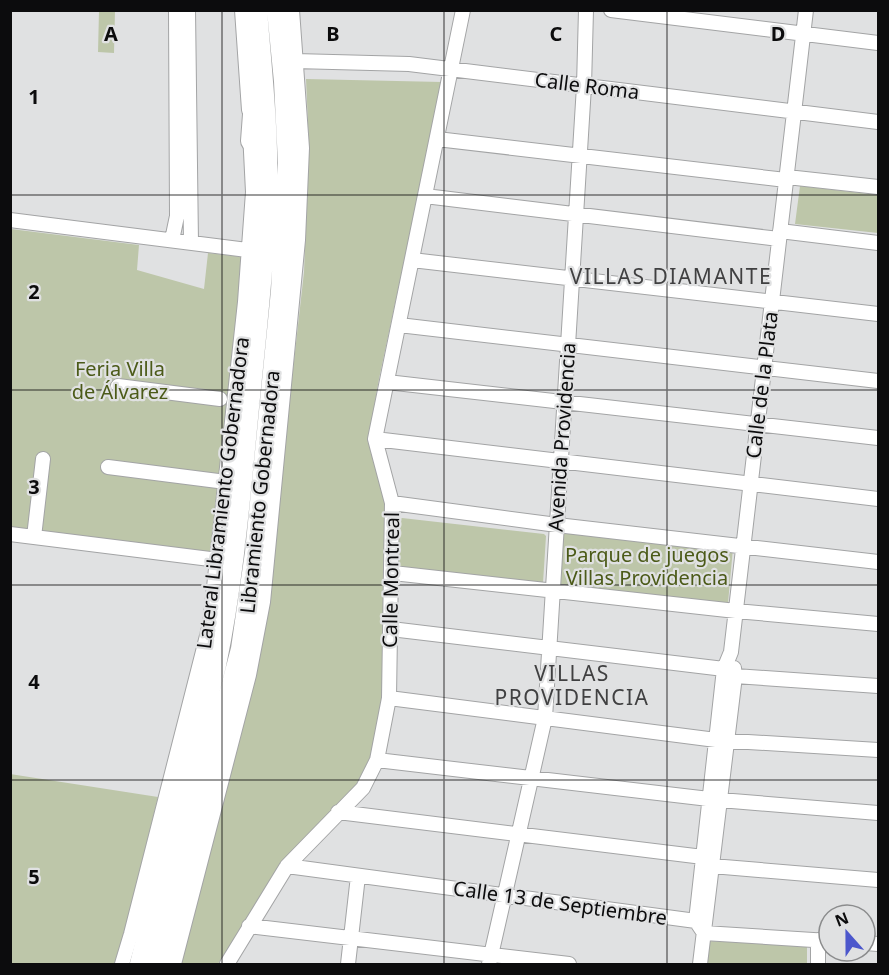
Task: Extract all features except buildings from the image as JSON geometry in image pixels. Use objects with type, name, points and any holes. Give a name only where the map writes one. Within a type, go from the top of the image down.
[{"type":"highway","name":"Libramiento Gobernadora","points":[[140,964],[216,665],[226,617],[226,561],[256,251],[267,195],[267,135],[257,10]]},
{"type":"highway","name":"Libramiento Gobernadora","points":[[159,964],[241,649],[255,553],[281,291],[288,163],[285,92],[277,10]]},
{"type":"highway","points":[[251,141],[259,36]]},
{"type":"highway","points":[[271,394],[280,429]]},
{"type":"street","points":[[176,10],[183,55],[191,243]]},
{"type":"street","points":[[172,240],[177,216],[183,55],[189,10]]},
{"type":"street","points":[[10,220],[256,251],[242,10]]},
{"type":"street","points":[[174,964],[249,675],[263,602],[298,240],[302,148],[292,10]]},
{"type":"street","name":"Calle Montreal","points":[[227,964],[287,866],[363,788],[377,760],[389,698],[393,573],[392,503],[375,439],[463,10]]},
{"type":"street","name":"Avenida Providencia","points":[[490,960],[545,718],[580,156],[586,10]]},
{"type":"street","points":[[611,10],[685,15],[804,34],[879,43]]},
{"type":"street","name":"Calle de la Plata","points":[[700,964],[700,927],[707,862],[806,10]]},
{"type":"street","name":"Calle Roma","points":[[295,60],[409,64],[879,122]]},
{"type":"street","points":[[437,139],[879,187]]},
{"type":"street","points":[[425,196],[576,214],[879,243]]},
{"type":"street","points":[[412,260],[879,314]]},
{"type":"street","points":[[399,326],[879,381]]},
{"type":"street","points":[[387,382],[879,438]]},
{"type":"street","points":[[118,386],[220,399]]},
{"type":"street","points":[[375,439],[879,499]]},
{"type":"street","points":[[33,537],[43,459]]},
{"type":"street","points":[[108,467],[218,482]]},
{"type":"street","points":[[392,503],[557,525],[879,562]]},
{"type":"street","points":[[10,534],[226,561]]},
{"type":"street","name":"Lateral Libramiento Gobernadora","points":[[122,964],[203,659],[226,561]]},
{"type":"street","points":[[393,573],[736,611],[879,624]]},
{"type":"street","points":[[391,629],[730,673],[879,687]]},
{"type":"street","points":[[389,698],[721,740],[879,750]]},
{"type":"street","points":[[377,760],[715,800],[879,813]]},
{"type":"street","points":[[338,812],[518,834],[707,862],[879,880]]},
{"type":"street","name":"Calle 13 de Septiembre","points":[[287,866],[504,896],[700,927],[817,940]]},
{"type":"street","points":[[348,964],[358,876]]},
{"type":"street","points":[[249,926],[490,960],[569,964]]},
{"type":"green space","points":[[99,11],[115,11],[114,53],[98,52]]},
{"type":"green space","points":[[306,79],[442,82],[369,436],[386,504],[383,700],[369,764],[358,785],[282,864],[218,964],[179,964],[263,637],[304,272],[309,146]]},
{"type":"green space","points":[[800,186],[878,195],[878,233],[795,224]]},
{"type":"green space","name":"Feria Villa de Álvarez","points":[[11,229],[139,245],[137,270],[204,289],[208,253],[243,257],[213,556],[11,530]]},
{"type":"green space","points":[[402,518],[544,534],[546,536],[543,583],[399,567],[399,520]]},
{"type":"green space","name":"Parque de juegos Villas Providencia","points":[[563,530],[733,548],[728,603],[561,585]]},
{"type":"green space","points":[[10,774],[158,797],[124,934],[114,964],[11,964]]},
{"type":"green space","points":[[709,941],[807,946],[807,964],[706,964]]},
{"type":"district","name":"VILLAS DIAMANTE","points":[[671,277]]},
{"type":"district","name":"VILLAS PROVIDENCIA","points":[[572,686]]}]
